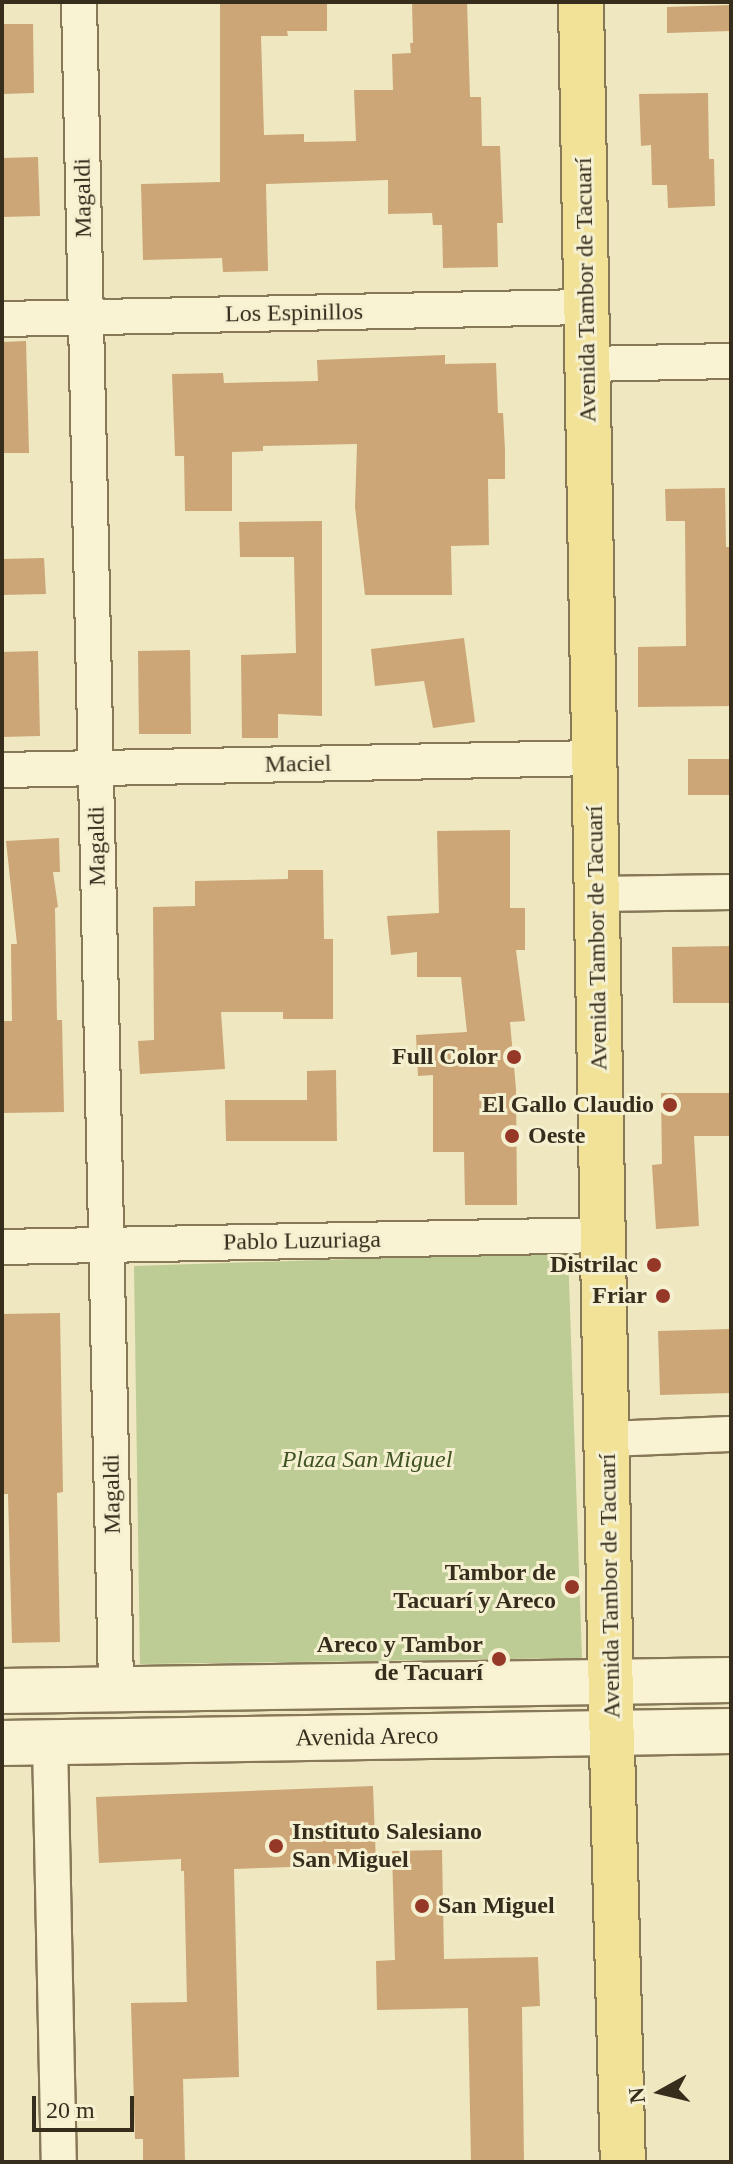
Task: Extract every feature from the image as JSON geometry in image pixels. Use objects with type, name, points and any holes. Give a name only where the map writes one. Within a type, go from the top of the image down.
[{"type":"main road","name":"Avenida Tambor de Tacuarí","points":[[581,2],[611,1682],[623,2162]]},
{"type":"main road","points":[[2,1691],[731,1680]]},
{"type":"main road","name":"Avenida Areco","points":[[2,1743],[731,1731]]},
{"type":"street","name":"Magaldi","points":[[79,2],[116,1690]]},
{"type":"street","name":"Los Espinillos","points":[[2,319],[586,307]]},
{"type":"street","points":[[587,364],[731,361]]},
{"type":"street","name":"Maciel","points":[[2,770],[594,758]]},
{"type":"street","points":[[597,894],[731,892]]},
{"type":"street","name":"Pablo Luzuriaga","points":[[2,1247],[603,1235]]},
{"type":"street","points":[[607,1439],[731,1434]]},
{"type":"street","points":[[50,1742],[59,2162]]},
{"type":"green space","name":"Plaza San Miguel","points":[[568,1252],[582,1658],[140,1664],[134,1266]]},
{"type":"building","points":[[220,2],[327,2],[327,31],[287,31],[288,36],[261,36],[264,135],[304,134],[304,142],[356,141],[354,90],[393,90],[392,54],[411,53],[412,2],[467,2],[470,97],[481,97],[482,146],[500,146],[503,223],[497,223],[498,267],[443,268],[442,225],[433,225],[432,213],[388,214],[388,180],[266,184],[268,271],[223,272],[222,258],[143,260],[141,184],[220,182]]},
{"type":"building","points":[[731,5],[731,31],[667,33],[667,7]]},
{"type":"building","points":[[2,24],[33,24],[34,93],[2,94]]},
{"type":"building","points":[[708,93],[709,159],[714,159],[715,206],[668,208],[667,185],[652,185],[651,145],[641,146],[639,94]]},
{"type":"building","points":[[38,157],[40,216],[2,217],[2,158]]},
{"type":"building","points":[[26,341],[29,453],[2,453],[2,342]]},
{"type":"building","points":[[445,355],[445,364],[496,363],[498,413],[503,413],[505,450],[505,479],[488,479],[489,545],[451,546],[452,595],[365,595],[355,507],[357,444],[263,446],[263,451],[232,452],[232,511],[185,511],[184,456],[175,456],[172,374],[223,373],[224,383],[318,381],[317,360]]},
{"type":"building","points":[[725,488],[726,547],[731,547],[731,706],[638,707],[638,647],[686,646],[685,521],[666,521],[665,489]]},
{"type":"building","points":[[322,521],[322,716],[278,714],[278,738],[242,738],[241,655],[296,653],[294,557],[240,557],[239,522]]},
{"type":"building","points":[[44,558],[46,594],[2,595],[2,559]]},
{"type":"building","points":[[464,638],[475,722],[433,728],[424,681],[375,686],[371,649]]},
{"type":"building","points":[[190,650],[191,734],[139,734],[138,651]]},
{"type":"building","points":[[38,651],[40,736],[2,737],[2,652]]},
{"type":"building","points":[[688,759],[731,759],[731,795],[688,795]]},
{"type":"building","points":[[510,830],[510,908],[525,908],[525,950],[516,950],[525,1021],[510,1022],[516,1089],[517,1205],[465,1205],[464,1152],[433,1152],[433,1075],[418,1076],[416,1035],[467,1032],[461,977],[417,977],[417,952],[391,955],[387,916],[439,913],[437,831]]},
{"type":"building","points":[[59,838],[60,872],[53,872],[58,907],[55,908],[57,1020],[62,1020],[64,1112],[2,1113],[2,1021],[12,1021],[11,944],[17,944],[6,841]]},
{"type":"building","points":[[288,870],[323,870],[324,939],[333,939],[333,1019],[283,1019],[283,1012],[221,1012],[225,1069],[140,1074],[138,1041],[154,1040],[153,907],[195,906],[195,881],[288,879]]},
{"type":"building","points":[[731,946],[731,1003],[673,1003],[672,947]]},
{"type":"building","points":[[336,1070],[337,1141],[226,1141],[225,1100],[307,1100],[307,1071]]},
{"type":"building","points":[[661,1093],[731,1093],[731,1136],[694,1136],[699,1226],[656,1229],[652,1165],[662,1164]]},
{"type":"building","points":[[60,1313],[63,1492],[57,1493],[60,1642],[12,1643],[8,1494],[2,1494],[2,1314]]},
{"type":"building","points":[[731,1329],[731,1393],[660,1395],[658,1331]]},
{"type":"building","points":[[373,1786],[376,1864],[234,1869],[239,2077],[183,2079],[185,2162],[143,2162],[143,2139],[135,2139],[131,2003],[187,2002],[184,1871],[181,1871],[181,1859],[99,1863],[96,1797]]},
{"type":"building","points":[[442,1850],[444,1959],[538,1957],[540,2006],[522,2007],[524,2162],[471,2162],[468,2008],[377,2010],[376,1961],[395,1960],[392,1851]]},
{"type":"place","name":"Full Color","points":[[514,1057]]},
{"type":"place","name":"El Gallo Claudio","points":[[670,1105]]},
{"type":"place","name":"Oeste","points":[[512,1136]]},
{"type":"place","name":"Distrilac","points":[[654,1265]]},
{"type":"place","name":"Friar","points":[[663,1296]]},
{"type":"place","name":"Tambor de Tacuarí y Areco","points":[[572,1587]]},
{"type":"place","name":"Areco y Tambor de Tacuarí","points":[[499,1659]]},
{"type":"place","name":"Instituto Salesiano San Miguel","points":[[276,1846]]},
{"type":"place","name":"San Miguel","points":[[422,1906]]}]
